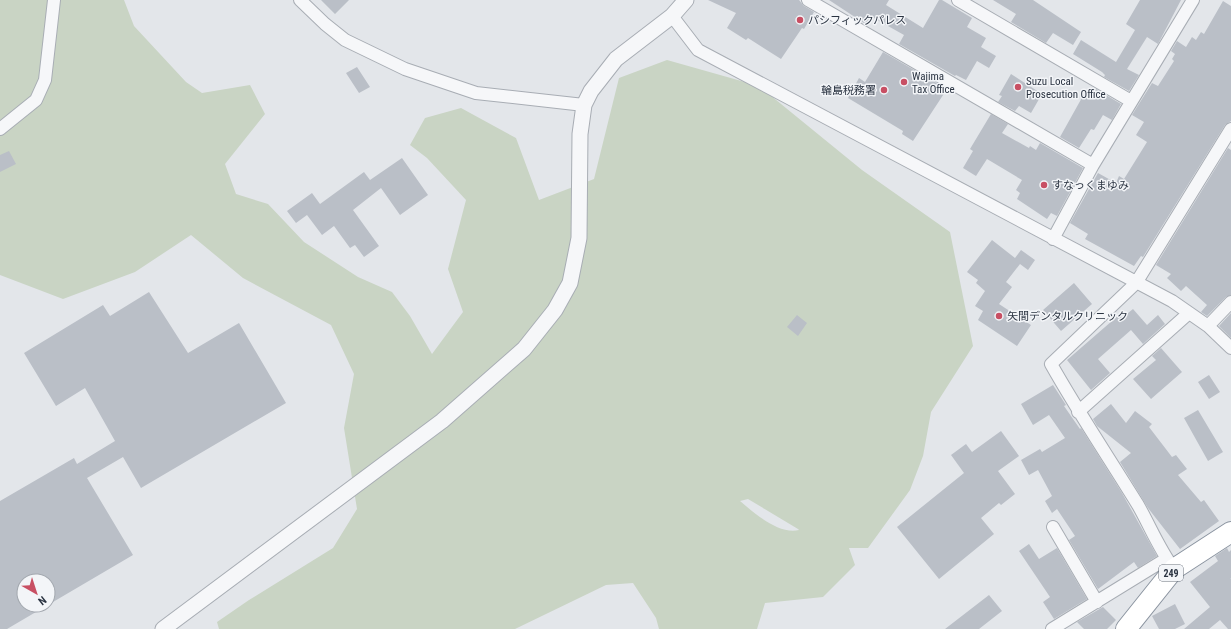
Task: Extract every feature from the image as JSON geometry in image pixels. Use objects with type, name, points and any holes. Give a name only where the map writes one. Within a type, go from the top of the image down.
[{"type":"highway","name":"249","points":[[1126,629],[1170,564],[1231,532]]},
{"type":"street","points":[[0,129],[36,100],[45,80],[54,0]]},
{"type":"street","points":[[300,0],[325,24],[345,40],[405,69],[476,94],[584,104]]},
{"type":"street","points":[[163,629],[211,595],[442,421],[524,349],[551,316],[570,282],[579,238],[580,134],[584,104],[591,90],[616,59],[672,16],[686,0]]},
{"type":"street","points":[[808,0],[1093,164]]},
{"type":"street","points":[[958,0],[1131,101]]},
{"type":"street","points":[[1053,239],[1093,164],[1193,0]]},
{"type":"street","points":[[672,16],[698,50],[1172,301],[1208,326],[1231,348]]},
{"type":"street","points":[[1052,629],[1097,602],[1170,564],[1138,506],[1078,412],[1051,364],[1136,283],[1231,130]]},
{"type":"street","points":[[1208,326],[1231,302]]},
{"type":"street","points":[[1078,412],[1189,314]]},
{"type":"street","points":[[1053,527],[1097,602]]},
{"type":"green space","points":[[0,0],[124,0],[134,26],[186,82],[202,93],[250,85],[265,114],[225,164],[236,194],[268,204],[304,242],[358,277],[392,292],[410,316],[432,354],[463,312],[448,269],[466,200],[427,158],[410,145],[425,118],[461,108],[516,138],[539,200],[594,179],[619,78],[667,60],[759,86],[862,170],[950,232],[973,346],[931,412],[923,456],[910,490],[868,548],[849,548],[855,565],[823,597],[765,603],[757,629],[659,629],[656,618],[633,583],[606,585],[515,629],[219,629],[217,622],[249,600],[333,548],[357,509],[344,428],[354,374],[331,325],[243,278],[191,235],[135,272],[63,299],[0,275]],"holes":[[[748,499],[799,530],[791,531],[775,526],[767,522],[740,501]]]},
{"type":"building","points":[[321,0],[349,0],[335,14]]},
{"type":"building","points":[[708,0],[799,0],[804,6],[814,12],[804,29],[802,28],[781,59],[748,38],[746,40],[727,28],[736,13]]},
{"type":"building","points":[[829,0],[889,0],[886,5],[923,28],[939,0],[942,0],[972,18],[967,27],[986,38],[981,47],[996,56],[989,68],[977,61],[966,80],[956,75],[955,76],[899,44],[904,35],[872,17],[867,25]]},
{"type":"building","points":[[993,0],[1033,0],[1081,32],[1073,45],[1053,33],[1046,43],[1011,22],[1016,14]]},
{"type":"building","points":[[1140,0],[1181,0],[1158,44],[1147,37],[1127,69],[1139,75],[1129,91],[1104,77],[1105,75],[1102,72],[1073,54],[1081,40],[1116,62],[1135,30],[1126,24]]},
{"type":"building","points":[[1223,1],[1231,6],[1231,121],[1225,125],[1143,257],[1141,256],[1134,266],[1085,239],[1088,234],[1070,223],[1098,173],[1116,183],[1119,176],[1124,179],[1147,142],[1136,135],[1144,122],[1132,115],[1152,83],[1158,86],[1174,61],[1172,59],[1175,54],[1171,51],[1177,41],[1186,47],[1192,37],[1196,40],[1201,32],[1204,34]]},
{"type":"building","name":"輪島税務署","points":[[883,52],[947,89],[913,141],[902,134],[903,131],[848,98],[859,78],[865,82]]},
{"type":"building","points":[[357,67],[370,87],[359,93],[346,73]]},
{"type":"building","points":[[1011,74],[1042,94],[1031,113],[1019,106],[1015,111],[998,102],[1002,96],[999,95]]},
{"type":"building","points":[[1096,89],[1121,104],[1112,120],[1103,115],[1094,130],[1091,129],[1079,148],[1060,137],[1084,94],[1091,98]]},
{"type":"building","points":[[991,114],[1008,124],[1002,133],[1029,148],[1030,146],[1036,150],[1040,143],[1083,168],[1057,216],[1051,213],[1047,219],[1017,199],[1020,193],[1016,190],[1022,180],[987,159],[976,176],[963,168],[973,151],[970,149]]},
{"type":"building","points":[[1228,148],[1231,150],[1231,295],[1226,297],[1207,316],[1201,312],[1207,305],[1186,286],[1181,291],[1167,278],[1171,274],[1156,265]]},
{"type":"building","points":[[9,151],[16,164],[0,172],[0,155]]},
{"type":"building","points":[[402,158],[428,195],[400,215],[381,188],[353,210],[379,246],[364,257],[355,245],[350,248],[334,226],[322,235],[307,215],[296,223],[287,211],[312,193],[320,204],[364,172],[370,180]]},
{"type":"building","points":[[992,240],[1015,258],[1021,250],[1035,260],[1028,270],[1020,264],[1006,282],[1012,287],[999,304],[1031,325],[1017,346],[978,320],[983,311],[975,306],[985,291],[976,283],[978,280],[967,272]]},
{"type":"building","points":[[1074,283],[1092,304],[1061,331],[1043,310]]},
{"type":"building","points":[[149,292],[188,353],[239,323],[286,403],[141,488],[123,457],[87,478],[133,555],[56,600],[56,573],[16,573],[16,613],[34,613],[7,629],[0,629],[0,501],[74,458],[77,464],[115,441],[85,388],[56,406],[24,353],[103,305],[110,316]]},
{"type":"building","points":[[1133,309],[1147,325],[1158,315],[1165,324],[1143,344],[1131,330],[1098,359],[1110,373],[1091,390],[1067,360],[1120,314],[1122,318]]},
{"type":"building","points":[[1231,313],[1231,338],[1219,326]]},
{"type":"building","points":[[797,315],[807,323],[798,336],[787,327]]},
{"type":"building","points":[[1161,348],[1182,372],[1151,399],[1133,379],[1156,360],[1152,356]]},
{"type":"building","points":[[1209,375],[1220,392],[1209,399],[1198,382]]},
{"type":"building","points":[[1053,385],[1066,405],[1064,406],[1080,429],[1081,428],[1122,493],[1157,556],[1138,568],[1134,562],[1098,589],[1069,540],[1075,536],[1057,509],[1052,513],[1045,501],[1052,496],[1038,470],[1029,475],[1021,460],[1040,449],[1042,452],[1065,438],[1049,415],[1033,425],[1021,404]]},
{"type":"building","points":[[1111,404],[1126,423],[1135,411],[1152,424],[1149,427],[1172,457],[1176,455],[1187,469],[1178,475],[1201,502],[1204,500],[1219,521],[1180,549],[1148,508],[1120,462],[1131,453],[1097,426],[1093,419]]},
{"type":"building","points":[[1198,410],[1223,452],[1208,461],[1184,418]]},
{"type":"building","points":[[1001,431],[1019,456],[998,471],[1015,494],[1001,505],[999,503],[981,518],[994,534],[939,579],[897,527],[964,473],[951,455],[966,444],[972,452]]},
{"type":"building","points":[[1029,544],[1039,559],[1057,548],[1087,599],[1054,619],[1043,602],[1050,597],[1019,551]]},
{"type":"building","points":[[1227,548],[1229,552],[1231,550],[1231,629],[1228,629],[1220,620],[1209,629],[1184,629],[1210,607],[1190,582],[1218,561],[1215,556]]},
{"type":"building","points":[[989,595],[1002,611],[979,629],[945,629]]},
{"type":"building","points":[[1175,604],[1185,624],[1175,629],[1159,629],[1152,616]]},
{"type":"building","points":[[1103,607],[1116,620],[1107,629],[1084,629],[1077,622]]},
{"type":"place","name":"パシフィックパレス","points":[[800,20]]},
{"type":"place","name":"Wajima Tax Office","points":[[904,82]]},
{"type":"place","name":"Suzu Local Prosecution Office","points":[[1018,87]]},
{"type":"place","name":"輪島税務署","points":[[884,90]]},
{"type":"place","name":"すなっくまゆみ","points":[[1044,185]]},
{"type":"place","name":"矢間デンタルクリニック","points":[[999,316]]}]
